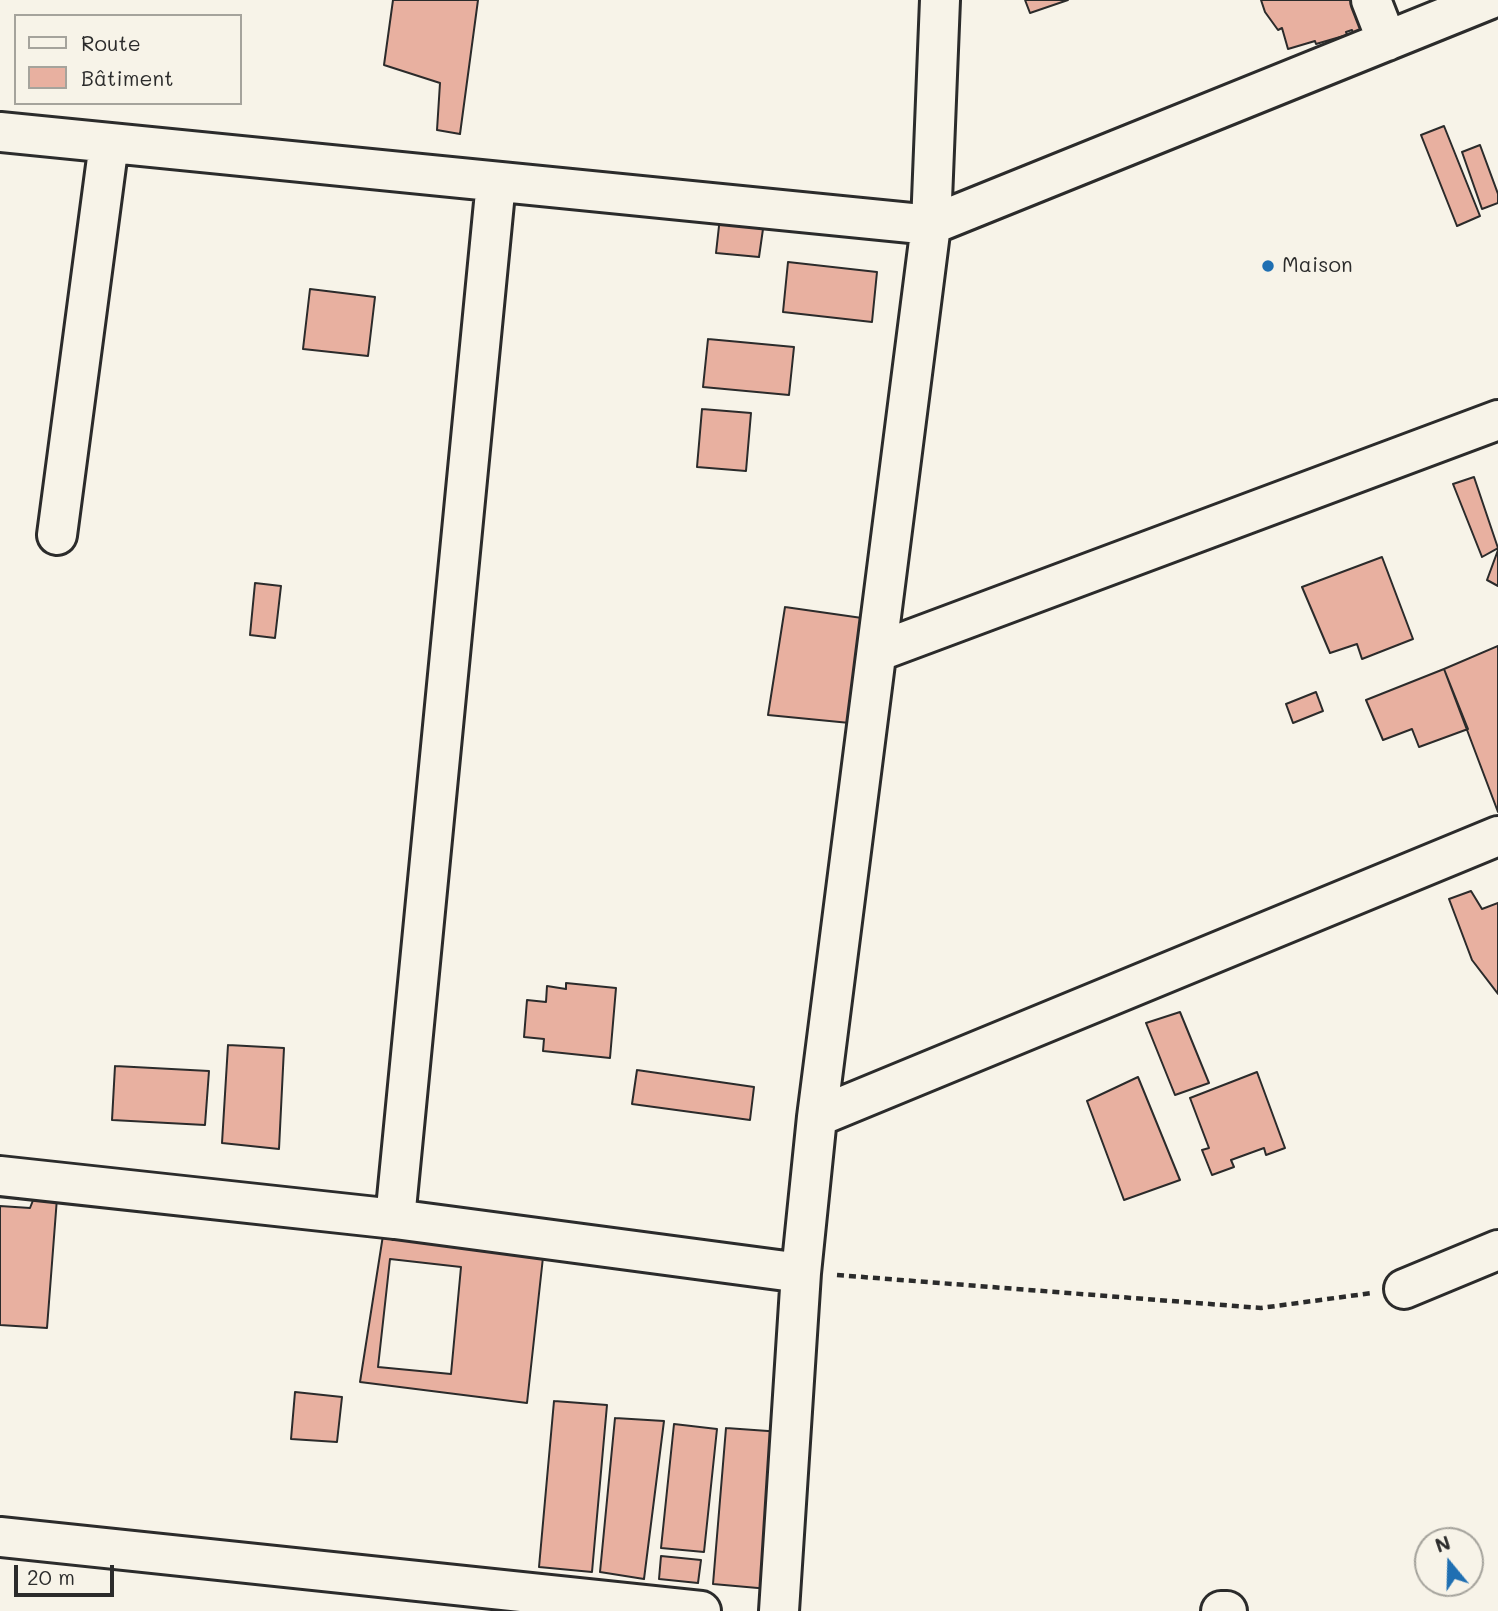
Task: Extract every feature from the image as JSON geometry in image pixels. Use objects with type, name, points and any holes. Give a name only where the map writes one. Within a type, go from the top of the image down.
[{"type":"street","points":[[779,1611],[801,1273],[817,1117],[901,448],[932,225],[940,0]]},
{"type":"street","points":[[1371,0],[1387,41]]},
{"type":"street","points":[[0,132],[932,225],[1488,0]]},
{"type":"street","points":[[57,535],[110,143]]},
{"type":"street","points":[[395,1219],[496,181]]},
{"type":"street","points":[[877,652],[1498,420]]},
{"type":"street","points":[[817,1117],[1498,836]]},
{"type":"street","points":[[0,1176],[395,1219],[801,1273]]},
{"type":"street","points":[[1404,1289],[1498,1251]]},
{"type":"street","points":[[0,1536],[701,1611]]},
{"type":"street","points":[[1220,1611],[1227,1611]]},
{"type":"path","points":[[801,1273],[1261,1308],[1404,1289]]},
{"type":"building","points":[[393,0],[478,0],[460,134],[437,130],[440,83],[384,65]]},
{"type":"building","points":[[1025,0],[1068,0],[1030,13]]},
{"type":"building","points":[[1261,0],[1361,0],[1371,34],[1355,39],[1352,30],[1346,32],[1347,35],[1288,49],[1282,28],[1278,30],[1265,12]]},
{"type":"building","points":[[1444,126],[1480,216],[1457,226],[1421,135]]},
{"type":"building","points":[[1480,145],[1498,194],[1498,203],[1482,209],[1462,152]]},
{"type":"building","points":[[720,217],[764,222],[759,257],[716,253]]},
{"type":"building","points":[[788,262],[877,272],[872,322],[783,312]]},
{"type":"building","points":[[310,289],[375,297],[368,356],[303,349]]},
{"type":"building","points":[[708,339],[794,347],[789,395],[703,387]]},
{"type":"building","points":[[702,409],[751,413],[746,471],[697,467]]},
{"type":"building","points":[[1474,477],[1498,548],[1482,557],[1453,484]]},
{"type":"building","points":[[1498,550],[1498,586],[1487,580]]},
{"type":"building","points":[[1382,557],[1413,639],[1362,659],[1357,644],[1330,653],[1302,587]]},
{"type":"building","points":[[255,583],[281,586],[275,638],[250,635]]},
{"type":"building","points":[[785,607],[869,619],[860,724],[768,715]]},
{"type":"building","points":[[1498,646],[1498,812],[1444,669]]},
{"type":"building","points":[[1444,669],[1468,729],[1419,747],[1412,729],[1383,740],[1366,700]]},
{"type":"building","points":[[1316,692],[1323,711],[1293,723],[1286,704]]},
{"type":"building","points":[[1471,891],[1482,909],[1498,903],[1498,994],[1472,960],[1449,899]]},
{"type":"building","points":[[566,983],[616,988],[610,1058],[543,1051],[544,1039],[524,1037],[527,1000],[546,1002],[547,986],[566,989]]},
{"type":"building","points":[[1180,1012],[1209,1083],[1175,1095],[1146,1023]]},
{"type":"building","points":[[228,1045],[284,1048],[279,1149],[222,1143]]},
{"type":"building","points":[[115,1066],[209,1071],[205,1125],[112,1120]]},
{"type":"building","points":[[637,1070],[754,1087],[750,1120],[632,1104]]},
{"type":"building","points":[[1257,1072],[1285,1148],[1266,1155],[1264,1148],[1231,1160],[1234,1167],[1212,1175],[1202,1150],[1209,1148],[1190,1098]]},
{"type":"building","points":[[1138,1077],[1180,1180],[1124,1200],[1087,1101]]},
{"type":"building","points":[[39,1185],[58,1185],[47,1328],[0,1325],[0,1206],[30,1208]]},
{"type":"building","points":[[384,1229],[545,1239],[527,1403],[360,1382]]},
{"type":"building","points":[[390,1259],[461,1267],[451,1374],[378,1367]]},
{"type":"building","points":[[295,1392],[342,1397],[337,1442],[291,1439]]},
{"type":"building","points":[[554,1401],[607,1405],[592,1572],[539,1567]]},
{"type":"building","points":[[615,1418],[664,1421],[644,1579],[600,1572]]},
{"type":"building","points":[[674,1424],[717,1429],[704,1552],[661,1548]]},
{"type":"building","points":[[726,1428],[782,1432],[769,1589],[713,1584]]},
{"type":"building","points":[[661,1556],[701,1560],[698,1583],[659,1579]]},
{"type":"place","name":"Maison","points":[[1268,266]]}]
